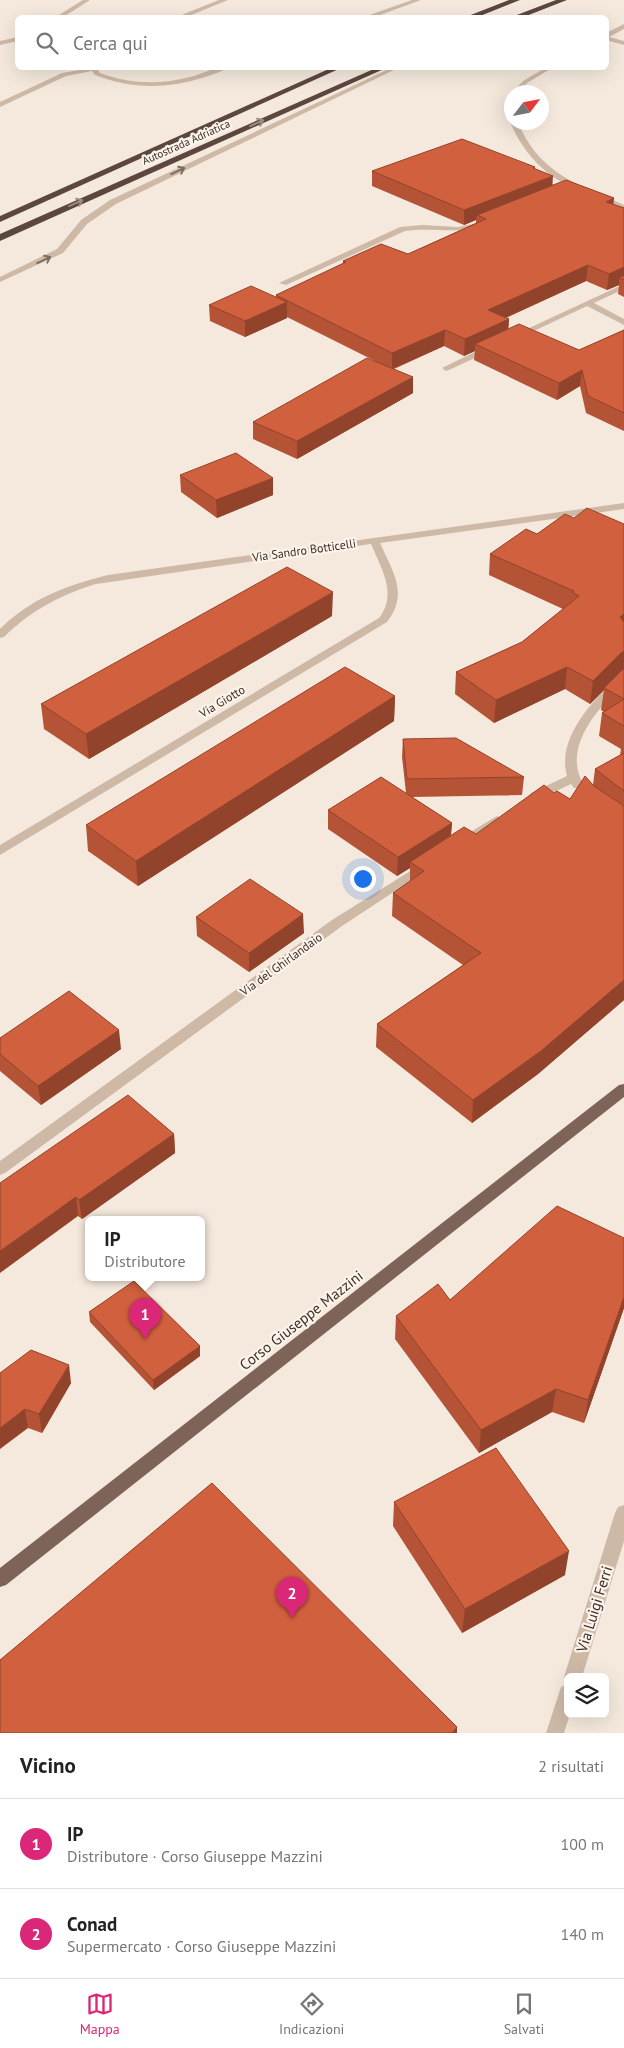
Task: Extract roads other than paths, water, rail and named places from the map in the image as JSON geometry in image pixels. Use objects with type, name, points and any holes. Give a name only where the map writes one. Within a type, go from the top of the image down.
[{"type":"highway","points":[[474,15],[516,0]]},
{"type":"highway","points":[[520,15],[563,0]]},
{"type":"highway","name":"Autostrada Adriatica","points":[[0,219],[333,70]]},
{"type":"highway","name":"Autostrada Adriatica","points":[[0,238],[378,70]]},
{"type":"main road","name":"Corso Giuseppe Mazzini","points":[[0,1579],[624,1089]]},
{"type":"street","points":[[62,15],[87,0]]},
{"type":"street","points":[[185,15],[225,0]]},
{"type":"street","points":[[373,15],[418,0]]},
{"type":"street","points":[[609,35],[624,26]]},
{"type":"street","points":[[609,38],[624,43]]},
{"type":"street","points":[[0,43],[15,40]]},
{"type":"street","points":[[0,104],[64,74],[84,70]]},
{"type":"street","points":[[95,70],[97,74],[113,82],[132,86],[154,87],[199,77],[218,70]]},
{"type":"street","points":[[0,280],[60,251],[84,222],[113,202],[391,70]]},
{"type":"street","points":[[522,85],[546,70]]},
{"type":"street","points":[[518,130],[523,141],[550,171],[584,190]]},
{"type":"street","points":[[566,190],[575,186]]},
{"type":"street","points":[[592,194],[624,208]]},
{"type":"street","points":[[283,283],[403,229],[415,227],[460,230],[488,221]]},
{"type":"street","points":[[446,368],[624,286]]},
{"type":"street","points":[[587,303],[624,322]]},
{"type":"street","name":"Via Sandro Botticelli","points":[[0,635],[19,617],[41,601],[97,580],[624,506]]},
{"type":"street","name":"Via Giotto","points":[[0,851],[383,620],[389,615],[394,604],[394,591],[374,540]]},
{"type":"street","points":[[588,795],[573,778],[571,758],[583,722],[598,701],[624,678]]},
{"type":"street","points":[[527,800],[573,778]]},
{"type":"street","points":[[452,848],[510,811]]},
{"type":"street","name":"Via del Ghirlandaio","points":[[0,1169],[337,923],[436,859]]},
{"type":"street","name":"Via Luigi Ferri","points":[[574,1673],[624,1513]]},
{"type":"street","points":[[555,1733],[564,1705]]},
{"type":"place","name":"IP","points":[[145,1339]]},
{"type":"place","name":"Conad","points":[[292,1618]]}]
